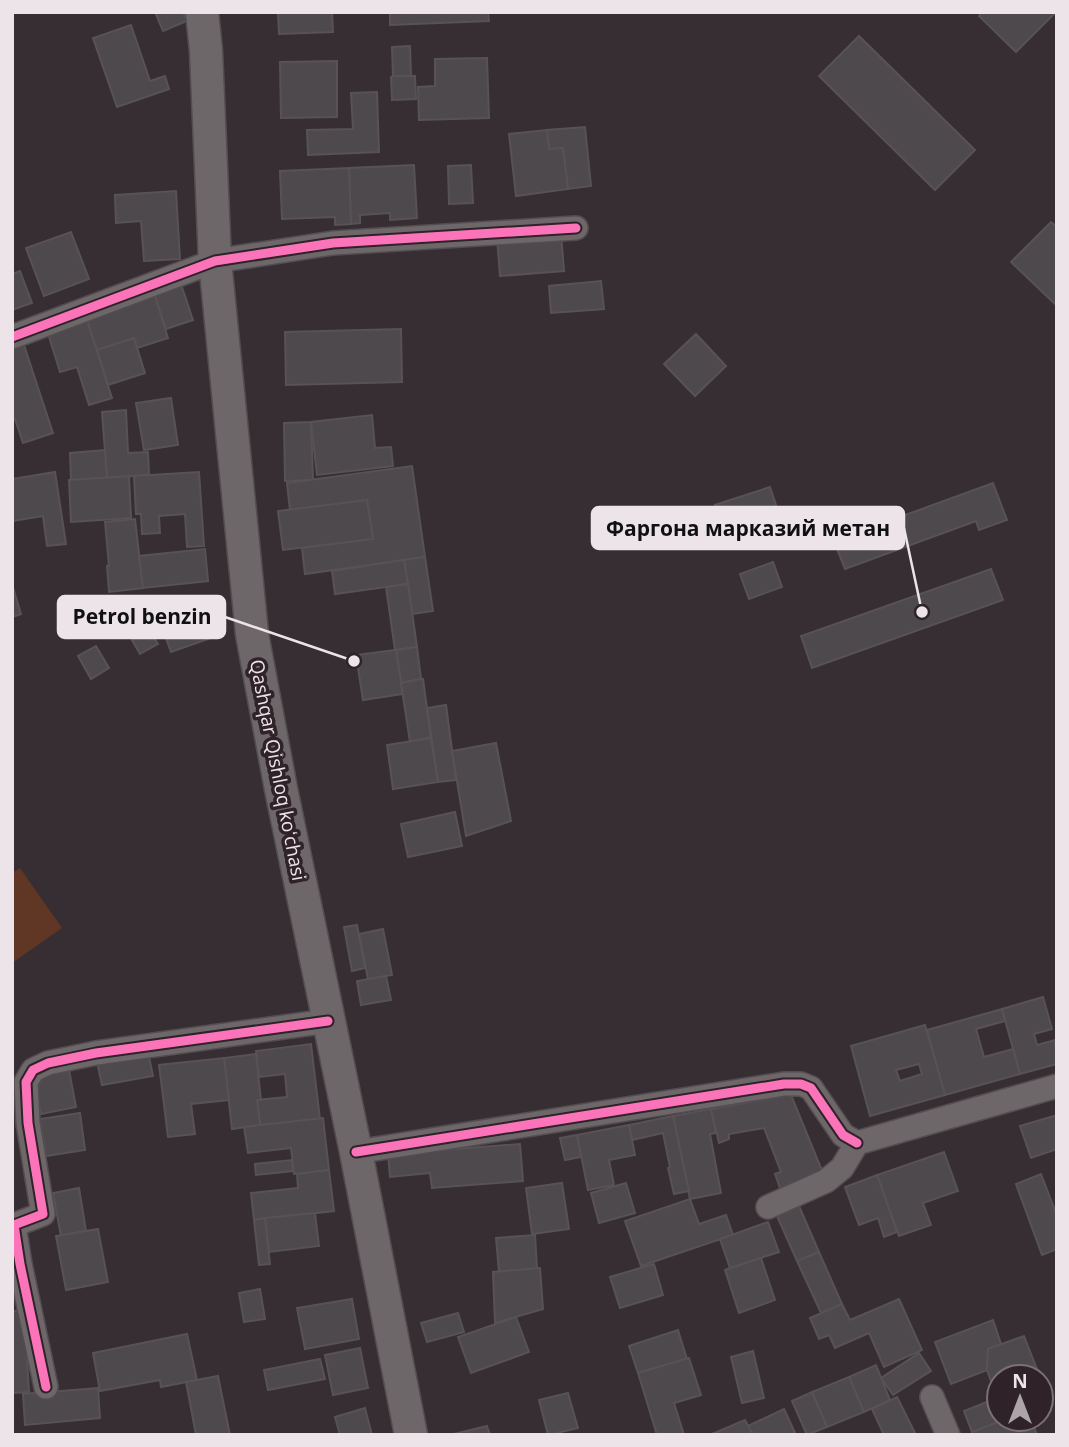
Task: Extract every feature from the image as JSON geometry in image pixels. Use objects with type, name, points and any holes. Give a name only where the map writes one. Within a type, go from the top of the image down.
[{"type":"main road","name":"Qashqar Qishloq koʻchasi","points":[[202,12],[215,261],[252,634],[411,1435]]},
{"type":"street","points":[[12,337],[215,261],[333,243],[576,228]]},
{"type":"street","points":[[46,1387],[14,1225],[43,1214],[28,1123],[26,1082],[33,1070],[48,1063],[96,1053],[328,1021]]},
{"type":"street","points":[[356,1152],[784,1084],[801,1084],[811,1088],[843,1135],[856,1143]]},
{"type":"street","points":[[768,1207],[825,1181],[842,1168],[856,1143],[1057,1086]]},
{"type":"street","points":[[932,1397],[948,1435]]},
{"type":"shaded area","points":[[20,868],[62,928],[12,963],[12,873]]},
{"type":"building","points":[[155,12],[183,12],[187,21],[163,31]]},
{"type":"building","points":[[278,12],[332,12],[333,32],[279,34]]},
{"type":"building","points":[[390,12],[488,12],[489,21],[390,25]]},
{"type":"building","points":[[982,12],[1056,12],[1016,52],[979,16]]},
{"type":"building","points":[[131,25],[150,81],[165,76],[169,89],[117,107],[93,38]]},
{"type":"building","points":[[859,36],[975,150],[935,190],[819,76]]},
{"type":"building","points":[[410,46],[411,76],[393,76],[392,47]]},
{"type":"building","points":[[487,58],[489,118],[419,120],[418,87],[435,86],[435,59]]},
{"type":"building","points":[[337,61],[337,117],[281,118],[280,62]]},
{"type":"building","points":[[393,76],[415,76],[416,99],[392,100]]},
{"type":"building","points":[[377,92],[379,152],[308,155],[307,130],[353,129],[351,93]]},
{"type":"building","points":[[585,127],[591,186],[568,189],[563,148],[549,149],[547,130]]},
{"type":"building","points":[[547,130],[549,149],[563,148],[568,189],[516,196],[509,134]]},
{"type":"building","points":[[414,165],[417,218],[390,220],[390,213],[360,215],[360,223],[351,224],[349,168]]},
{"type":"building","points":[[471,165],[473,203],[449,204],[448,166]]},
{"type":"building","points":[[349,168],[351,224],[335,225],[335,217],[282,219],[280,171]]},
{"type":"building","points":[[176,191],[180,259],[144,261],[141,221],[116,223],[115,195]]},
{"type":"building","points":[[1051,222],[1057,227],[1057,306],[1011,262]]},
{"type":"building","points":[[71,232],[89,279],[44,296],[26,248]]},
{"type":"building","points":[[561,233],[564,271],[500,276],[497,238]]},
{"type":"building","points":[[20,271],[32,303],[12,310],[12,274]]},
{"type":"building","points":[[601,281],[604,309],[551,313],[549,286]]},
{"type":"building","points":[[181,284],[193,320],[166,329],[154,293]]},
{"type":"building","points":[[154,293],[168,338],[137,348],[134,338],[97,350],[85,314]]},
{"type":"building","points":[[85,314],[112,398],[89,405],[77,367],[60,372],[46,327]]},
{"type":"building","points":[[401,329],[402,382],[286,385],[285,332]]},
{"type":"building","points":[[696,334],[726,366],[695,396],[664,364]]},
{"type":"building","points":[[134,338],[145,373],[108,385],[97,350]]},
{"type":"building","points":[[22,339],[53,433],[23,443],[15,419],[12,419],[12,342]]},
{"type":"building","points":[[171,398],[178,445],[144,450],[136,403]]},
{"type":"building","points":[[126,410],[128,453],[148,452],[149,475],[107,478],[102,412]]},
{"type":"building","points":[[372,415],[375,448],[391,447],[393,466],[317,475],[311,422]]},
{"type":"building","points":[[311,422],[313,480],[285,481],[284,423]]},
{"type":"building","points":[[105,450],[107,478],[71,480],[70,453]]},
{"type":"building","points":[[412,466],[425,557],[305,574],[302,548],[373,539],[367,500],[290,510],[287,483]]},
{"type":"building","points":[[55,472],[66,544],[47,546],[43,516],[12,521],[12,479]]},
{"type":"building","points":[[199,472],[204,546],[187,547],[185,514],[159,516],[160,533],[142,534],[141,514],[136,514],[134,476]]},
{"type":"building","points":[[129,476],[131,518],[71,522],[69,480]]},
{"type":"building","points":[[993,483],[1007,520],[979,530],[976,521],[845,569],[834,541]]},
{"type":"building","points":[[770,487],[783,526],[729,544],[715,505]]},
{"type":"building","points":[[367,500],[373,539],[283,550],[278,511]]},
{"type":"building","points":[[135,519],[143,588],[109,592],[105,522]]},
{"type":"building","points":[[205,549],[208,581],[143,588],[139,556]]},
{"type":"building","points":[[425,557],[433,611],[412,614],[404,560]]},
{"type":"building","points":[[404,560],[408,584],[335,594],[332,571]]},
{"type":"building","points":[[773,562],[782,587],[749,599],[740,574]]},
{"type":"building","points":[[991,569],[1003,600],[812,668],[801,636]]},
{"type":"building","points":[[12,584],[21,614],[12,617]]},
{"type":"building","points":[[408,584],[417,647],[395,650],[386,587]]},
{"type":"building","points":[[199,598],[214,637],[171,652],[157,613]]},
{"type":"building","points":[[149,630],[158,644],[140,654],[132,640]]},
{"type":"building","points":[[96,646],[109,668],[91,679],[78,656]]},
{"type":"building","points":[[417,647],[421,679],[401,683],[396,650]]},
{"type":"building","points":[[396,650],[403,694],[363,700],[356,655]]},
{"type":"building","points":[[423,679],[431,738],[410,742],[401,683]]},
{"type":"building","points":[[446,705],[456,780],[438,782],[427,708]]},
{"type":"building","points":[[431,738],[438,782],[393,789],[387,745]]},
{"type":"building","points":[[496,743],[511,821],[466,836],[452,751]]},
{"type":"building","points":[[455,812],[462,846],[408,857],[401,824]]},
{"type":"building","points":[[357,925],[365,968],[352,971],[344,927]]},
{"type":"building","points":[[383,929],[392,975],[368,979],[359,934]]},
{"type":"building","points":[[386,976],[391,1000],[361,1005],[357,981]]},
{"type":"building","points":[[1043,997],[1052,1029],[1034,1034],[1037,1045],[1055,1040],[1057,1064],[1020,1074],[1002,1009]]},
{"type":"building","points":[[1002,1009],[1005,1021],[976,1029],[984,1057],[1013,1049],[1020,1074],[945,1095],[927,1030]]},
{"type":"building","points":[[925,1025],[945,1095],[870,1116],[851,1046]],"holes":[[[919,1064],[922,1074],[900,1081],[896,1070]]]},
{"type":"building","points":[[311,1044],[320,1119],[260,1125],[257,1100],[287,1097],[285,1074],[259,1077],[256,1051]]},
{"type":"building","points":[[148,1052],[153,1076],[102,1085],[97,1062]]},
{"type":"building","points":[[256,1054],[261,1100],[257,1100],[260,1125],[232,1129],[224,1058]]},
{"type":"building","points":[[224,1058],[229,1100],[191,1104],[195,1134],[168,1137],[159,1065]]},
{"type":"building","points":[[69,1070],[76,1107],[41,1114],[34,1077]]},
{"type":"building","points":[[791,1095],[823,1173],[780,1188],[775,1174],[781,1172],[764,1128],[729,1134],[729,1139],[719,1143],[711,1109]]},
{"type":"building","points":[[711,1109],[716,1133],[710,1134],[721,1193],[690,1199],[673,1116]]},
{"type":"building","points":[[80,1113],[85,1150],[46,1156],[40,1119]]},
{"type":"building","points":[[1057,1115],[1057,1149],[1031,1158],[1020,1126]]},
{"type":"building","points":[[673,1116],[689,1191],[674,1194],[663,1133],[632,1140],[629,1125]]},
{"type":"building","points":[[323,1118],[329,1170],[294,1174],[291,1148],[248,1153],[244,1127]]},
{"type":"building","points":[[629,1125],[635,1155],[609,1160],[614,1185],[588,1190],[577,1135]]},
{"type":"building","points":[[577,1135],[581,1157],[565,1160],[560,1138]]},
{"type":"building","points":[[520,1144],[523,1181],[432,1188],[430,1173],[390,1177],[388,1154]]},
{"type":"building","points":[[944,1152],[958,1191],[923,1203],[931,1225],[899,1236],[877,1175]]},
{"type":"building","points":[[292,1160],[293,1171],[256,1175],[255,1164]]},
{"type":"building","points":[[329,1170],[334,1211],[254,1220],[251,1193],[298,1188],[297,1174]]},
{"type":"building","points":[[1041,1174],[1057,1216],[1057,1249],[1042,1255],[1016,1184]]},
{"type":"building","points":[[877,1175],[897,1232],[884,1237],[878,1218],[859,1225],[845,1187]]},
{"type":"building","points":[[562,1183],[569,1229],[532,1234],[526,1188]]},
{"type":"building","points":[[626,1183],[635,1213],[599,1223],[591,1193]]},
{"type":"building","points":[[79,1188],[86,1231],[61,1236],[53,1193]]},
{"type":"building","points":[[690,1199],[699,1224],[726,1215],[733,1235],[641,1266],[625,1221]]},
{"type":"building","points":[[799,1206],[819,1252],[797,1261],[777,1216]]},
{"type":"building","points":[[315,1213],[319,1246],[269,1252],[265,1218]]},
{"type":"building","points":[[265,1218],[270,1264],[259,1265],[254,1220]]},
{"type":"building","points":[[768,1222],[779,1252],[730,1268],[720,1239]]},
{"type":"building","points":[[98,1229],[108,1282],[66,1290],[56,1236]]},
{"type":"building","points":[[535,1235],[537,1269],[499,1272],[496,1238]]},
{"type":"building","points":[[819,1252],[842,1304],[821,1313],[797,1261]]},
{"type":"building","points":[[761,1258],[775,1300],[739,1313],[725,1270]]},
{"type":"building","points":[[654,1264],[663,1295],[620,1308],[610,1277]]},
{"type":"building","points":[[540,1268],[543,1309],[495,1323],[493,1272]]},
{"type":"building","points":[[260,1289],[265,1319],[244,1322],[239,1293]]},
{"type":"building","points":[[352,1299],[359,1339],[305,1349],[297,1308]]},
{"type":"building","points":[[899,1299],[922,1350],[884,1367],[869,1333],[835,1348],[829,1335],[819,1339],[810,1318],[842,1304],[850,1320]]},
{"type":"building","points":[[24,1310],[29,1392],[12,1393],[12,1311]]},
{"type":"building","points":[[458,1313],[464,1332],[427,1342],[421,1323]]},
{"type":"building","points":[[516,1317],[529,1352],[471,1373],[458,1337]]},
{"type":"building","points":[[993,1320],[1001,1344],[988,1349],[985,1371],[951,1384],[935,1342]]},
{"type":"building","points":[[678,1330],[687,1359],[638,1373],[629,1346]]},
{"type":"building","points":[[187,1334],[197,1380],[161,1387],[160,1380],[100,1391],[93,1353]]},
{"type":"building","points":[[1024,1336],[1035,1363],[987,1363],[988,1349]]},
{"type":"building","points":[[360,1348],[368,1388],[333,1395],[325,1355]]},
{"type":"building","points":[[753,1351],[764,1398],[742,1403],[731,1357]]},
{"type":"building","points":[[919,1353],[931,1371],[893,1395],[881,1378]]},
{"type":"building","points":[[689,1358],[701,1395],[674,1403],[684,1435],[657,1435],[638,1373]]},
{"type":"building","points":[[320,1359],[325,1379],[268,1390],[264,1370]]},
{"type":"building","points":[[876,1365],[890,1400],[864,1412],[849,1377]]},
{"type":"building","points":[[218,1376],[230,1435],[196,1435],[186,1382]]},
{"type":"building","points":[[849,1377],[864,1412],[827,1427],[812,1392]]},
{"type":"building","points":[[98,1388],[100,1418],[25,1425],[23,1394]]},
{"type":"building","points":[[812,1392],[827,1427],[807,1435],[792,1401]]},
{"type":"building","points":[[568,1393],[578,1428],[548,1435],[539,1400]]},
{"type":"building","points":[[897,1397],[916,1435],[884,1435],[872,1409]]},
{"type":"building","points":[[985,1403],[985,1427],[972,1432],[964,1411]]},
{"type":"building","points":[[365,1408],[372,1435],[340,1435],[335,1417]]},
{"type":"building","points":[[784,1409],[796,1435],[753,1435],[748,1426]]},
{"type":"building","points":[[745,1420],[753,1435],[712,1434]]},
{"type":"building","points":[[487,1426],[490,1435],[450,1435]]},
{"type":"building","points":[[985,1427],[985,1433],[1037,1435],[973,1435],[972,1432]]},
{"type":"cycle path","points":[[12,337],[215,261],[333,243],[576,228]]},
{"type":"cycle path","points":[[46,1387],[14,1225],[43,1214],[28,1123],[26,1082],[33,1070],[48,1063],[96,1053],[328,1021]]},
{"type":"cycle path","points":[[356,1152],[784,1084],[801,1084],[811,1088],[843,1135],[857,1143]]},
{"type":"place","name":"Фаргона марказий метан","points":[[922,612]]},
{"type":"place","name":"Petrol benzin","points":[[354,661]]}]
